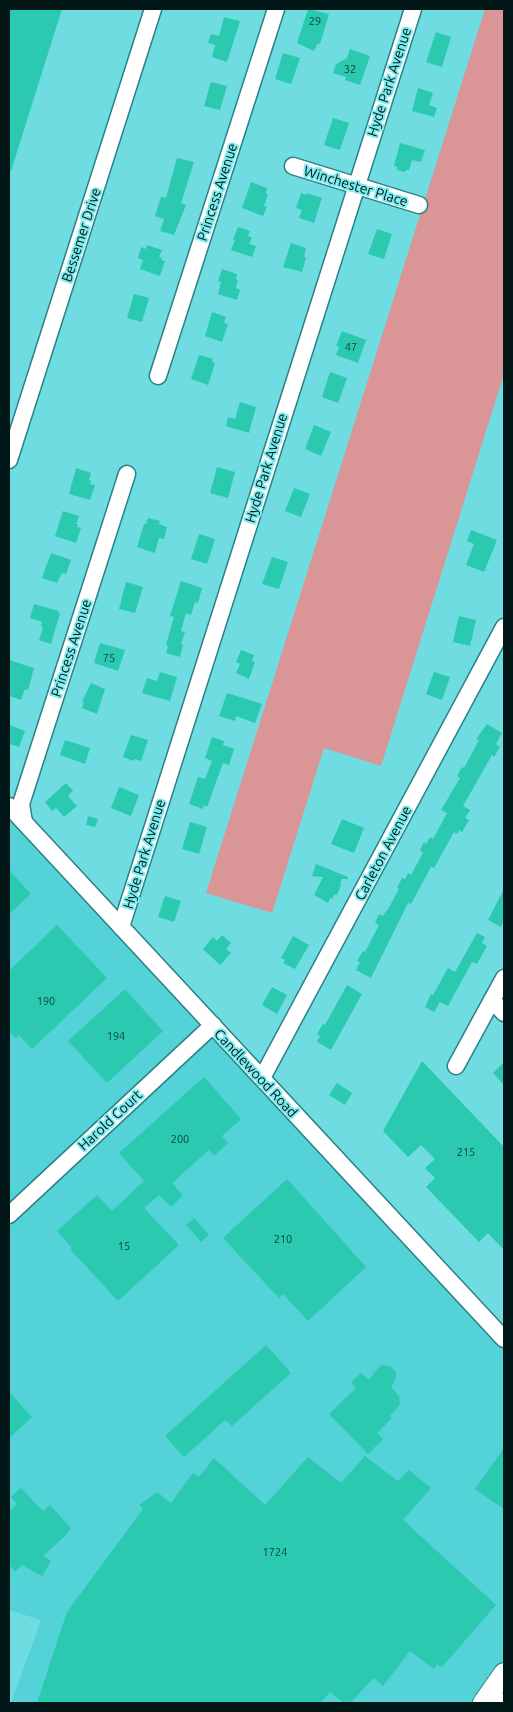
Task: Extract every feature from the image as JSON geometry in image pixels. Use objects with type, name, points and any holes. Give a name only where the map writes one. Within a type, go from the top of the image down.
[{"type":"main road","points":[[492,1700],[504,1674]]},
{"type":"street","name":"Bessemer Drive","points":[[9,460],[153,9]]},
{"type":"street","name":"Princess Avenue","points":[[158,376],[276,9]]},
{"type":"street","name":"Hyde Park Avenue","points":[[121,927],[412,9]]},
{"type":"street","name":"Winchester Place","points":[[293,166],[419,205]]},
{"type":"street","name":"Princess Avenue","points":[[24,822],[22,804],[127,474]]},
{"type":"street","name":"Carleton Avenue","points":[[262,1078],[504,627]]},
{"type":"street","name":"Candlewood Road","points":[[9,806],[504,1339]]},
{"type":"street","points":[[456,1066],[504,978]]},
{"type":"street","points":[[492,1000],[504,1013]]},
{"type":"street","name":"Harold Court","points":[[9,1215],[212,1025]]},
{"type":"shaded area","points":[[485,9],[504,9],[504,374],[381,766],[324,748],[272,913],[206,893]]},
{"type":"shaded area","points":[[9,806],[504,1339],[504,1673],[483,1703],[11,1703],[41,1620],[9,1610]]},
{"type":"building","points":[[9,9],[62,9],[11,171],[9,170]]},
{"type":"building","points":[[308,9],[329,14],[320,44],[318,43],[314,51],[297,43]]},
{"type":"building","points":[[224,17],[240,21],[227,62],[212,57],[215,45],[208,43],[211,34],[219,36]]},
{"type":"building","points":[[436,32],[451,37],[442,67],[426,62]]},
{"type":"building","points":[[350,49],[370,56],[360,85],[345,80],[346,77],[333,73],[336,64],[347,58]]},
{"type":"building","points":[[283,53],[300,58],[291,84],[275,79]]},
{"type":"building","points":[[211,82],[227,86],[220,110],[204,106]]},
{"type":"building","points":[[418,88],[433,93],[429,105],[437,108],[434,117],[412,111]]},
{"type":"building","points":[[333,118],[349,123],[340,150],[324,145]]},
{"type":"building","points":[[400,143],[425,150],[421,162],[412,160],[409,170],[405,172],[397,170],[397,167],[394,166]]},
{"type":"building","points":[[177,158],[194,162],[181,203],[186,205],[174,235],[160,231],[164,219],[155,216],[161,197],[166,198]]},
{"type":"building","points":[[251,182],[267,188],[266,193],[268,194],[264,206],[267,207],[263,216],[242,208]]},
{"type":"building","points":[[301,193],[322,198],[314,223],[299,218],[302,210],[296,208]]},
{"type":"building","points":[[238,227],[250,231],[248,236],[252,238],[249,244],[256,246],[252,257],[231,250]]},
{"type":"building","points":[[377,229],[392,234],[384,259],[368,254]]},
{"type":"building","points":[[291,243],[306,248],[302,272],[283,267]]},
{"type":"building","points":[[147,245],[162,250],[159,257],[165,261],[160,276],[140,269],[143,260],[138,258],[141,247],[146,249]]},
{"type":"building","points":[[222,269],[237,274],[236,288],[240,290],[237,300],[218,294],[221,282],[218,281]]},
{"type":"building","points":[[134,294],[149,298],[142,322],[127,318]]},
{"type":"building","points":[[212,312],[226,317],[224,323],[228,324],[222,342],[205,336]]},
{"type":"building","points":[[342,331],[366,340],[358,363],[336,355],[339,347],[336,346]]},
{"type":"building","points":[[199,355],[213,359],[212,362],[215,363],[208,385],[191,379]]},
{"type":"building","points":[[330,372],[347,378],[338,403],[322,397]]},
{"type":"building","points":[[240,402],[256,407],[249,433],[226,426],[228,417],[235,419]]},
{"type":"building","points":[[314,425],[331,432],[321,456],[305,449]]},
{"type":"building","points":[[217,467],[235,472],[228,498],[210,493]]},
{"type":"building","points":[[76,468],[91,473],[90,484],[95,485],[90,500],[69,494]]},
{"type":"building","points":[[294,488],[310,494],[301,517],[285,511]]},
{"type":"building","points":[[63,511],[79,516],[76,524],[78,524],[77,527],[81,528],[76,543],[55,536]]},
{"type":"building","points":[[148,518],[160,521],[159,524],[167,527],[164,539],[159,538],[155,553],[137,547],[144,524],[146,524]]},
{"type":"building","points":[[471,530],[497,540],[484,572],[466,565],[474,544],[467,541]]},
{"type":"building","points":[[199,534],[215,539],[207,564],[191,559]]},
{"type":"building","points":[[51,553],[71,560],[66,574],[62,573],[57,583],[42,578]]},
{"type":"building","points":[[272,557],[288,562],[279,589],[262,584]]},
{"type":"building","points":[[181,581],[202,588],[198,603],[195,602],[191,615],[186,613],[181,631],[185,632],[181,644],[183,645],[180,657],[166,653],[168,646],[166,645],[174,617],[170,616]]},
{"type":"building","points":[[126,582],[143,587],[135,613],[119,609]]},
{"type":"building","points":[[34,604],[59,611],[58,613],[60,613],[51,644],[39,640],[43,627],[41,627],[42,622],[30,618]]},
{"type":"building","points":[[459,616],[476,620],[470,646],[453,642]]},
{"type":"building","points":[[100,643],[125,650],[118,671],[94,663]]},
{"type":"building","points":[[241,650],[254,655],[252,661],[255,662],[249,679],[236,673],[240,664],[236,662]]},
{"type":"building","points":[[9,660],[34,668],[28,690],[25,689],[21,700],[9,696]]},
{"type":"building","points":[[160,672],[177,677],[170,701],[142,693],[147,678],[157,681]]},
{"type":"building","points":[[434,672],[450,677],[442,700],[426,694]]},
{"type":"building","points":[[91,683],[105,689],[97,714],[82,708],[84,703],[82,702]]},
{"type":"building","points":[[227,693],[262,704],[255,723],[236,716],[235,721],[219,716]]},
{"type":"building","points":[[487,724],[502,733],[496,744],[500,747],[494,757],[492,755],[463,806],[470,810],[465,818],[469,820],[462,832],[459,830],[457,834],[454,832],[434,868],[431,867],[411,904],[408,903],[371,978],[356,970],[360,962],[357,961],[363,951],[365,952],[379,925],[375,923],[379,914],[383,916],[387,911],[399,889],[397,888],[402,878],[405,879],[408,873],[411,875],[423,853],[420,850],[424,842],[426,844],[430,837],[433,839],[447,813],[441,810],[460,778],[457,776],[462,767],[464,768],[479,740],[476,739]]},
{"type":"building","points":[[9,725],[25,731],[19,747],[9,744]]},
{"type":"building","points":[[131,735],[148,740],[141,761],[135,759],[134,761],[123,757]]},
{"type":"building","points":[[212,737],[224,741],[223,745],[234,749],[229,765],[223,763],[207,807],[204,805],[203,809],[189,804],[198,777],[205,779],[212,761],[205,758]]},
{"type":"building","points":[[65,740],[90,748],[85,764],[60,755]]},
{"type":"building","points":[[66,783],[73,791],[68,796],[77,806],[64,817],[56,808],[52,811],[45,802]]},
{"type":"building","points":[[119,787],[139,795],[131,816],[111,808]]},
{"type":"building","points":[[88,816],[98,819],[95,827],[86,825]]},
{"type":"building","points":[[342,819],[364,828],[354,853],[331,844]]},
{"type":"building","points":[[190,822],[207,827],[199,854],[182,849]]},
{"type":"building","points":[[316,864],[348,877],[348,879],[342,879],[337,895],[335,894],[332,899],[330,898],[328,903],[314,895],[323,877],[312,876]]},
{"type":"building","points":[[9,870],[31,894],[9,914]]},
{"type":"building","points":[[504,889],[504,920],[501,927],[488,920]]},
{"type":"building","points":[[165,896],[181,901],[174,922],[158,917]]},
{"type":"building","points":[[57,925],[107,978],[32,1049],[19,1035],[16,1038],[9,1031],[9,971]]},
{"type":"building","points":[[477,933],[485,937],[482,943],[487,946],[477,964],[472,962],[448,1006],[440,1002],[434,1012],[425,1007],[448,968],[455,972]]},
{"type":"building","points":[[222,935],[231,943],[226,949],[231,953],[220,965],[203,949],[213,937],[217,941]]},
{"type":"building","points":[[293,936],[309,945],[295,969],[283,963],[285,960],[281,958]]},
{"type":"building","points":[[347,985],[362,994],[331,1050],[317,1042],[320,1036],[317,1034],[323,1024],[325,1025]]},
{"type":"building","points":[[272,987],[287,995],[277,1014],[262,1005]]},
{"type":"building","points":[[125,989],[163,1031],[107,1083],[68,1041]]},
{"type":"building","points":[[422,1061],[504,1147],[504,1250],[488,1233],[479,1242],[426,1187],[435,1178],[425,1168],[435,1159],[421,1145],[408,1157],[383,1131]]},
{"type":"building","points":[[504,1062],[504,1085],[493,1073]]},
{"type":"building","points":[[204,1077],[241,1119],[222,1136],[228,1143],[214,1156],[209,1150],[172,1183],[183,1195],[171,1207],[159,1195],[144,1208],[179,1245],[118,1301],[70,1249],[72,1248],[57,1231],[97,1195],[112,1211],[144,1181],[119,1153]]},
{"type":"building","points":[[337,1083],[352,1093],[345,1105],[329,1095]]},
{"type":"building","points":[[287,1179],[366,1267],[308,1321],[283,1294],[279,1298],[223,1238]]},
{"type":"building","points":[[194,1218],[209,1235],[201,1242],[186,1225]]},
{"type":"building","points":[[266,1345],[291,1373],[232,1426],[225,1420],[184,1457],[165,1436]]},
{"type":"building","points":[[382,1365],[390,1366],[396,1372],[395,1381],[391,1387],[399,1396],[400,1404],[390,1416],[392,1418],[377,1433],[383,1439],[368,1454],[329,1414],[356,1388],[351,1382],[361,1373],[369,1380]]},
{"type":"building","points":[[9,1392],[32,1417],[9,1438]]},
{"type":"building","points":[[504,1448],[504,1509],[475,1489]]},
{"type":"building","points":[[365,1456],[398,1481],[409,1470],[431,1488],[403,1520],[496,1605],[442,1667],[437,1664],[434,1669],[410,1651],[383,1686],[374,1678],[350,1703],[344,1703],[330,1692],[320,1703],[37,1703],[67,1612],[143,1509],[139,1505],[157,1492],[171,1503],[193,1473],[199,1477],[214,1458],[265,1505],[308,1457],[341,1483]]},
{"type":"building","points":[[21,1488],[43,1511],[50,1505],[71,1528],[43,1556],[51,1561],[42,1576],[22,1565],[15,1571],[9,1565],[9,1512],[17,1504],[11,1497]]}]
